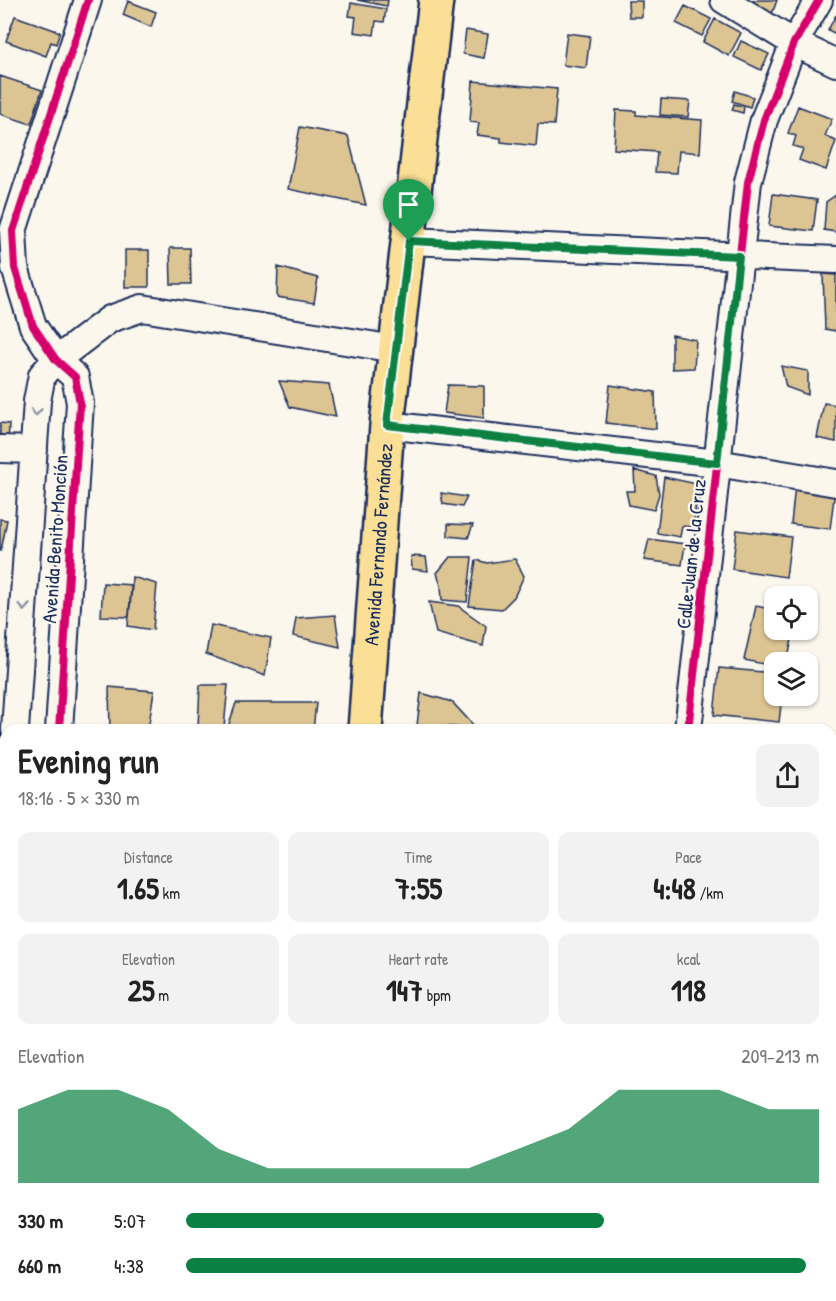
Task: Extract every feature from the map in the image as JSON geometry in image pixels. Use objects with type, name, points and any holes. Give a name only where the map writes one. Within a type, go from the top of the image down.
[{"type":"main road","name":"Avenida Fernando Fernández","points":[[365,724],[387,425],[436,0]]},
{"type":"street","points":[[88,0],[13,231],[15,268],[33,326],[56,360],[110,319],[142,308],[395,349]]},
{"type":"street","points":[[724,0],[794,43],[836,63]]},
{"type":"street","name":"Calle Juan de la Cruz","points":[[689,724],[748,182],[764,120],[794,43],[819,0]]},
{"type":"street","points":[[409,241],[836,260]]},
{"type":"street","name":"Avenida Benito Monción","points":[[15,724],[37,400],[42,375],[56,360],[75,376],[80,403],[59,724]]},
{"type":"street","points":[[387,425],[717,463],[836,483]]},
{"type":"street","points":[[0,449],[34,450]]},
{"type":"building","points":[[357,0],[388,0],[387,6]]},
{"type":"building","points":[[754,0],[777,0],[771,17],[750,10]]},
{"type":"building","points":[[128,1],[156,12],[151,27],[123,15]]},
{"type":"building","points":[[628,1],[642,1],[642,17],[629,17]]},
{"type":"building","points":[[351,3],[386,9],[384,22],[376,21],[374,35],[354,32],[356,17],[349,16]]},
{"type":"building","points":[[685,6],[711,19],[702,36],[676,23]]},
{"type":"building","points":[[836,15],[836,34],[828,30]]},
{"type":"building","points":[[15,16],[60,32],[56,44],[51,42],[46,56],[6,41]]},
{"type":"building","points":[[715,19],[741,33],[729,56],[703,42]]},
{"type":"building","points":[[466,30],[488,34],[484,58],[463,54]]},
{"type":"building","points":[[567,33],[590,36],[586,68],[563,65]]},
{"type":"building","points":[[741,41],[769,54],[761,70],[734,57]]},
{"type":"building","points":[[0,76],[42,90],[31,124],[0,114]]},
{"type":"building","points":[[473,81],[557,89],[554,125],[538,124],[536,146],[501,142],[501,138],[477,135],[479,123],[470,122]]},
{"type":"building","points":[[735,91],[753,97],[750,107],[732,101]]},
{"type":"building","points":[[661,99],[690,101],[688,117],[660,115]]},
{"type":"building","points":[[734,104],[744,107],[743,113],[732,110]]},
{"type":"building","points":[[798,106],[832,119],[825,136],[836,141],[826,170],[799,160],[803,149],[793,146],[796,136],[788,133]]},
{"type":"building","points":[[616,110],[636,111],[636,115],[702,120],[700,153],[679,151],[677,173],[655,172],[657,152],[614,149]]},
{"type":"building","points":[[300,127],[348,136],[366,205],[288,189]]},
{"type":"building","points":[[773,194],[817,200],[813,231],[769,226]]},
{"type":"building","points":[[836,195],[836,232],[824,230],[826,202]]},
{"type":"building","points":[[170,248],[190,248],[191,284],[171,284]]},
{"type":"building","points":[[125,250],[149,250],[149,287],[125,287]]},
{"type":"building","points":[[278,267],[318,278],[314,303],[277,297]]},
{"type":"building","points":[[823,274],[836,275],[836,331],[825,329]]},
{"type":"building","points":[[672,335],[696,340],[694,368],[672,369]]},
{"type":"building","points":[[781,366],[808,371],[808,395],[786,387]]},
{"type":"building","points":[[279,381],[329,385],[336,417],[290,407]]},
{"type":"building","points":[[448,385],[484,386],[484,418],[444,413]]},
{"type":"building","points":[[610,385],[655,392],[656,429],[606,423]]},
{"type":"building","points":[[824,403],[836,405],[836,442],[817,438]]},
{"type":"building","points":[[0,423],[9,424],[8,446],[0,445]]},
{"type":"building","points":[[634,470],[656,476],[659,494],[654,510],[629,505],[626,491],[635,491]]},
{"type":"building","points":[[664,477],[697,484],[692,527],[682,526],[680,537],[657,533]]},
{"type":"building","points":[[795,485],[835,490],[830,529],[791,524]]},
{"type":"building","points":[[441,493],[467,497],[462,507],[443,504]]},
{"type":"building","points":[[0,519],[7,520],[1,551],[0,551]]},
{"type":"building","points":[[448,524],[473,525],[468,538],[448,536]]},
{"type":"building","points":[[737,530],[791,537],[786,577],[732,569]]},
{"type":"building","points":[[649,539],[685,544],[682,565],[644,560]]},
{"type":"building","points":[[411,556],[426,557],[428,571],[412,569]]},
{"type":"building","points":[[450,557],[472,557],[467,602],[442,600],[437,573]]},
{"type":"building","points":[[515,559],[524,576],[514,597],[502,609],[469,606],[476,560],[487,563]]},
{"type":"building","points":[[132,577],[157,584],[153,630],[128,626]]},
{"type":"building","points":[[103,583],[132,585],[129,617],[101,616]]},
{"type":"building","points":[[429,602],[458,606],[486,626],[483,646],[436,633]]},
{"type":"building","points":[[756,606],[764,608],[764,640],[792,640],[789,652],[764,652],[764,664],[744,660]]},
{"type":"building","points":[[335,615],[340,647],[293,636],[296,618]]},
{"type":"building","points":[[211,625],[271,638],[265,676],[206,654]]},
{"type":"building","points":[[719,668],[764,672],[764,706],[781,706],[779,722],[714,715]]},
{"type":"building","points":[[200,685],[228,685],[224,724],[198,724]]},
{"type":"building","points":[[109,687],[154,691],[149,724],[110,724]]},
{"type":"building","points":[[421,693],[452,702],[472,724],[417,724]]},
{"type":"building","points":[[236,703],[316,703],[314,724],[229,724]]},
{"type":"cycle path","points":[[59,724],[80,403],[75,377],[56,360],[33,326],[15,268],[13,231],[88,0]]},
{"type":"cycle path","points":[[689,724],[748,182],[764,120],[794,43],[819,0]]},
{"type":"route","points":[[409,241],[739,256],[717,463],[387,425],[409,241]]}]
